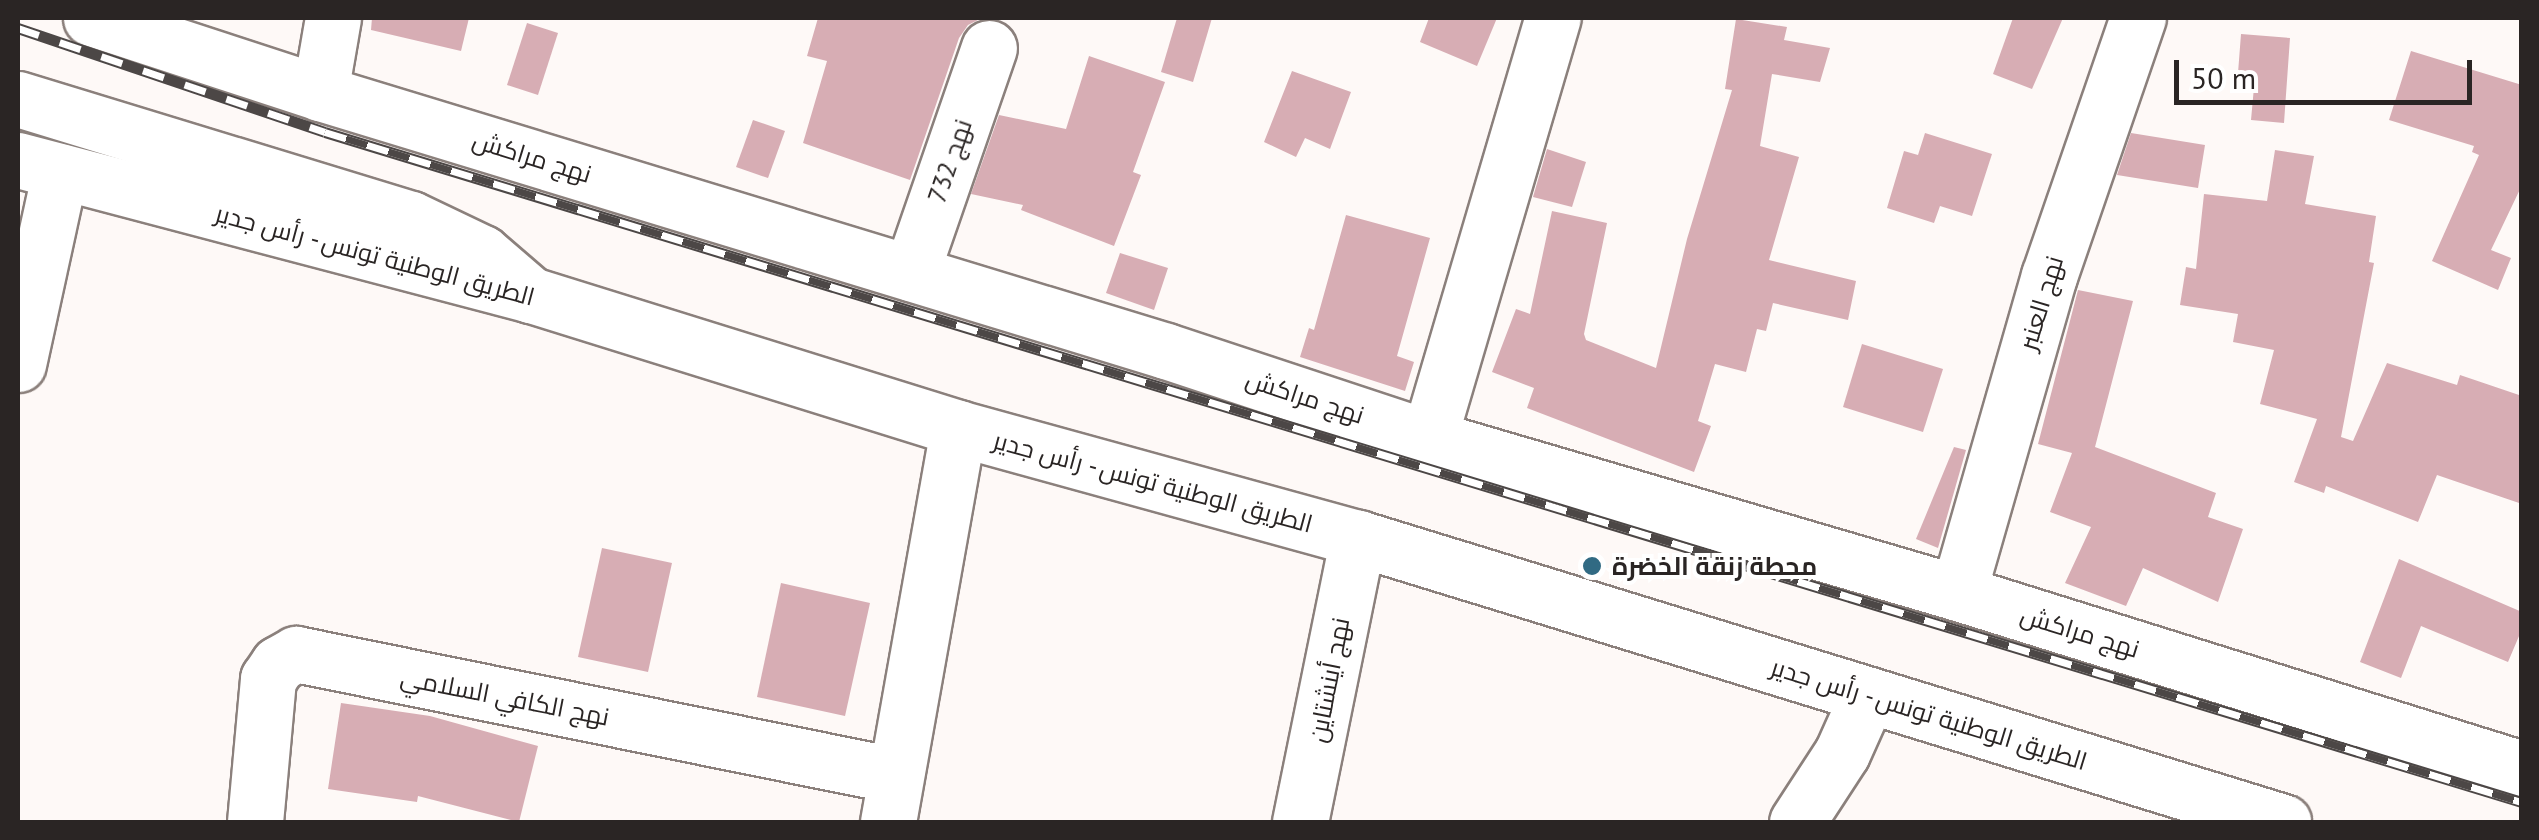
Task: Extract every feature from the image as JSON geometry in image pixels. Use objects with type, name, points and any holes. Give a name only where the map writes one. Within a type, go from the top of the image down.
[{"type":"main road","name":"نهج مراكش","points":[[91,18],[1429,438],[1958,594],[2522,769]]},
{"type":"main road","points":[[320,92],[333,18]]},
{"type":"main road","points":[[1429,438],[1554,18]]},
{"type":"main road","name":"نهج العنبر","points":[[1958,594],[2049,276],[2138,18]]},
{"type":"main road","name":"نهج 732","points":[[911,273],[988,48]]},
{"type":"main road","points":[[18,99],[412,218],[482,252],[530,295]]},
{"type":"main road","points":[[18,364],[39,166]]},
{"type":"main road","name":"الطريق الوطنية تونس - رأس جدير","points":[[39,166],[530,295],[958,428],[1358,538],[2283,822]]},
{"type":"main road","name":"نهج الكافي السلامي","points":[[255,822],[268,679],[278,664],[296,654],[891,799],[958,428]]},
{"type":"main road","name":"نهج أينشتاين","points":[[1300,822],[1358,538]]},
{"type":"main road","points":[[1797,822],[1842,753],[1868,695]]},
{"type":"building","points":[[372,18],[469,18],[461,51],[371,30]]},
{"type":"building","points":[[818,18],[982,18],[968,25],[959,38],[910,180],[803,143],[827,61],[807,56]]},
{"type":"building","points":[[1177,18],[1212,18],[1193,82],[1161,72]]},
{"type":"building","points":[[1429,18],[1497,18],[1477,66],[1420,42]]},
{"type":"building","points":[[2013,18],[2063,18],[2032,89],[1993,74]]},
{"type":"building","points":[[1736,19],[1787,27],[1784,40],[1830,48],[1820,82],[1772,74],[1760,146],[1799,157],[1769,260],[1856,281],[1848,320],[1773,303],[1766,331],[1757,329],[1746,372],[1715,364],[1698,421],[1711,426],[1694,472],[1527,408],[1534,388],[1492,372],[1516,309],[1530,314],[1552,211],[1607,223],[1584,334],[1586,340],[1656,368],[1687,239],[1732,90],[1725,89]]},
{"type":"building","points":[[527,23],[558,33],[538,95],[507,85]]},
{"type":"building","points":[[2241,34],[2290,38],[2284,123],[2251,120],[2254,87],[2237,86]]},
{"type":"building","points":[[2411,51],[2522,85],[2522,185],[2491,250],[2511,258],[2498,290],[2432,261],[2479,155],[2472,152],[2474,146],[2389,120]]},
{"type":"building","points":[[1089,56],[1165,82],[1133,172],[1141,175],[1114,246],[1021,210],[1023,205],[971,194],[999,115],[1066,129]]},
{"type":"building","points":[[1292,71],[1351,92],[1330,149],[1305,138],[1296,157],[1264,142]]},
{"type":"building","points":[[753,120],[785,131],[768,178],[736,167]]},
{"type":"building","points":[[1925,133],[1992,154],[1972,216],[1940,206],[1934,223],[1887,208],[1904,151],[1918,155]]},
{"type":"building","points":[[2131,133],[2205,145],[2198,188],[2117,175]]},
{"type":"building","points":[[1547,149],[1586,162],[1572,207],[1533,197]]},
{"type":"building","points":[[2275,150],[2314,156],[2305,204],[2376,216],[2369,262],[2374,263],[2341,437],[2353,441],[2387,363],[2457,385],[2460,375],[2522,396],[2522,504],[2437,475],[2418,522],[2326,486],[2324,493],[2294,482],[2317,419],[2260,404],[2274,350],[2233,342],[2238,314],[2180,305],[2186,267],[2196,269],[2204,194],[2267,201]]},
{"type":"building","points":[[1346,215],[1430,238],[1397,356],[1414,362],[1405,391],[1300,357],[1309,328],[1314,330]]},
{"type":"building","points":[[1120,253],[1168,268],[1154,310],[1106,293]]},
{"type":"building","points":[[2078,290],[2133,301],[2095,447],[2216,493],[2208,517],[2243,529],[2218,602],[2143,568],[2126,606],[2065,583],[2091,527],[2050,512],[2072,453],[2038,444]]},
{"type":"building","points":[[1862,344],[1943,369],[1923,432],[1843,407]]},
{"type":"building","points":[[1954,447],[1966,450],[1938,548],[1916,539]]},
{"type":"building","points":[[602,548],[672,563],[648,672],[578,657]]},
{"type":"building","points":[[2399,559],[2522,612],[2522,629],[2508,662],[2421,626],[2401,678],[2360,662]]},
{"type":"building","points":[[781,583],[870,603],[845,716],[757,697]]},
{"type":"building","points":[[341,703],[430,716],[538,746],[519,822],[418,796],[417,802],[328,789]]},
{"type":"railway","points":[[18,28],[325,132],[2522,802]]},
{"type":"place","name":"محطة زنقة الخضرة","points":[[1592,566]]}]
